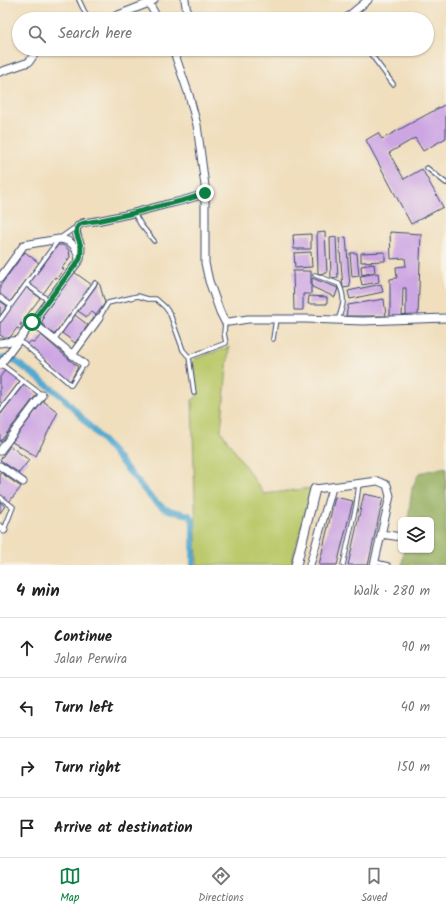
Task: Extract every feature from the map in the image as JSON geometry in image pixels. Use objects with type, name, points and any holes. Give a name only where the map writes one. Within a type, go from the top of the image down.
[{"type":"street","points":[[184,0],[187,12]]},
{"type":"street","points":[[354,12],[368,0]]},
{"type":"street","points":[[124,12],[150,1],[155,12]]},
{"type":"street","points":[[0,72],[29,62],[33,56]]},
{"type":"street","points":[[175,56],[189,95],[197,125],[205,193],[205,264],[209,281],[225,322],[248,319],[363,321],[446,318]]},
{"type":"street","points":[[0,364],[80,259],[81,252],[77,236],[77,228],[82,223],[134,213],[205,193]]},
{"type":"street","points":[[0,278],[24,245],[59,239],[68,241],[74,246],[80,259]]},
{"type":"street","points":[[72,355],[99,318]]},
{"type":"street","points":[[32,322],[84,364]]},
{"type":"street","points":[[0,343],[19,340]]},
{"type":"street","points":[[0,451],[42,395]]},
{"type":"street","points":[[0,466],[23,482]]},
{"type":"street","points":[[296,565],[315,489],[378,481],[388,485],[390,496],[374,563]]},
{"type":"street","points":[[310,565],[332,488]]},
{"type":"street","points":[[381,534],[398,537]]},
{"type":"lane","points":[[79,0],[85,12]]},
{"type":"lane","points":[[372,56],[393,84]]},
{"type":"lane","points":[[427,168],[446,183]]},
{"type":"lane","points":[[134,213],[141,226],[154,241]]},
{"type":"lane","points":[[0,320],[59,239],[73,229],[77,228]]},
{"type":"lane","points":[[315,274],[339,284],[341,288],[343,304],[338,320]]},
{"type":"lane","points":[[54,340],[96,283]]},
{"type":"lane","points":[[26,284],[48,300]]},
{"type":"lane","points":[[99,318],[108,303],[138,296],[148,299],[156,299],[170,314],[183,350],[189,357],[194,393]]},
{"type":"lane","points":[[0,297],[11,305]]},
{"type":"lane","points":[[273,339],[276,319]]},
{"type":"lane","points":[[189,357],[226,343],[224,332],[225,322]]},
{"type":"lane","points":[[19,340],[71,385],[84,364]]},
{"type":"lane","points":[[0,364],[42,395]]},
{"type":"lane","points":[[0,411],[23,380]]},
{"type":"lane","points":[[342,565],[356,506],[359,484]]},
{"type":"lane","points":[[0,497],[12,507],[2,528]]},
{"type":"lane","points":[[374,563],[388,565]]},
{"type":"green space","points":[[229,347],[221,431],[264,494],[312,488],[291,565],[197,565],[192,400],[197,397],[193,363],[194,359]]},
{"type":"green space","points":[[446,467],[446,565],[402,565],[404,553],[434,553],[434,517],[408,517],[412,488],[419,473]]},
{"type":"building","points":[[446,104],[446,138],[423,151],[415,138],[389,153],[404,179],[422,169],[443,207],[411,224],[366,140],[378,133],[382,139]]},
{"type":"building","points":[[325,232],[327,273],[318,274],[317,233]]},
{"type":"building","points":[[390,232],[421,234],[418,316],[406,316],[406,288],[403,288],[402,317],[390,316],[390,279],[397,278],[396,267],[406,266],[405,258],[391,259]]},
{"type":"building","points":[[311,234],[311,249],[294,249],[293,235]]},
{"type":"building","points":[[336,237],[338,278],[331,279],[330,238]]},
{"type":"building","points":[[346,237],[350,287],[343,288],[339,238]]},
{"type":"building","points":[[58,245],[63,245],[69,250],[70,257],[62,268],[64,269],[57,278],[55,277],[43,294],[29,284]]},
{"type":"building","points":[[25,252],[39,263],[10,302],[0,295],[0,286]]},
{"type":"building","points":[[311,252],[312,267],[295,268],[294,253]]},
{"type":"building","points":[[385,252],[385,261],[361,262],[361,253]]},
{"type":"building","points":[[350,253],[357,253],[359,276],[352,277]]},
{"type":"building","points":[[374,264],[375,272],[362,275],[361,266]]},
{"type":"building","points":[[293,271],[311,271],[311,294],[303,294],[303,310],[294,310]]},
{"type":"building","points":[[74,272],[92,285],[54,335],[41,323],[44,318],[42,316]]},
{"type":"building","points":[[378,273],[379,282],[362,285],[360,276]]},
{"type":"building","points":[[312,278],[338,288],[335,297],[312,287]]},
{"type":"building","points":[[99,282],[105,303],[96,315],[91,311],[87,317],[78,311]]},
{"type":"building","points":[[381,284],[383,292],[350,299],[348,291]]},
{"type":"building","points":[[26,287],[40,298],[24,319],[27,322],[24,326],[21,323],[20,325],[23,327],[21,330],[17,328],[8,340],[0,335],[0,323]]},
{"type":"building","points":[[309,296],[327,297],[327,304],[308,304]]},
{"type":"building","points":[[384,299],[386,316],[346,316],[348,305]]},
{"type":"building","points":[[0,301],[7,306],[0,316]]},
{"type":"building","points":[[75,315],[88,325],[75,343],[62,333]]},
{"type":"building","points":[[41,335],[78,367],[71,380],[68,381],[27,345],[31,341],[34,343]]},
{"type":"building","points":[[6,369],[21,380],[0,408],[0,377]]},
{"type":"building","points":[[24,384],[37,394],[0,442],[0,415]]},
{"type":"building","points":[[43,401],[58,412],[36,456],[12,442]]},
{"type":"building","points":[[10,446],[29,460],[19,473],[0,460]]},
{"type":"building","points":[[0,472],[21,487],[9,502],[0,495]]},
{"type":"building","points":[[364,494],[383,498],[368,565],[348,565]]},
{"type":"building","points":[[335,497],[353,501],[337,565],[319,565]]},
{"type":"building","points":[[0,502],[5,506],[0,513]]},
{"type":"waterway","points":[[0,358],[14,360],[63,397],[107,445],[152,499],[165,509],[189,515],[193,521],[193,565]]},
{"type":"route","points":[[32,322],[80,259],[80,245],[76,232],[78,226],[82,223],[134,213],[179,202],[205,193]]}]
